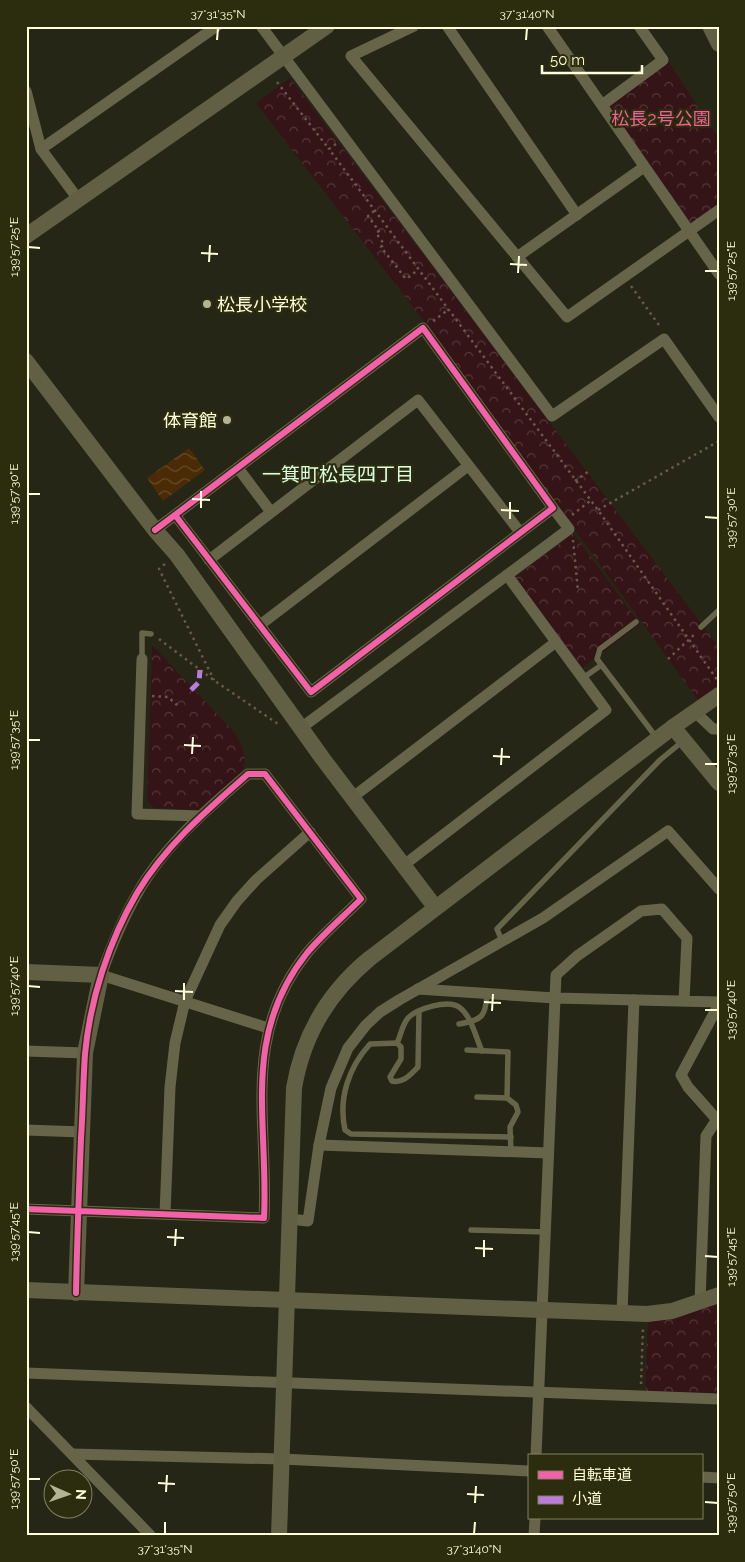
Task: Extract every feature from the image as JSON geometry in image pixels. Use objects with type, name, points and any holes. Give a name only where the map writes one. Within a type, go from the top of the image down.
[{"type":"street","points":[[40,150],[217,26]]},
{"type":"street","points":[[261,26],[552,416],[664,339],[719,417]]},
{"type":"street","points":[[26,236],[327,26]]},
{"type":"street","points":[[414,26],[351,56],[567,317],[719,210]]},
{"type":"street","points":[[448,26],[577,215]]},
{"type":"street","points":[[547,26],[719,274]]},
{"type":"street","points":[[602,105],[663,60],[639,26]]},
{"type":"street","points":[[710,26],[719,44]]},
{"type":"street","points":[[26,90],[40,150],[78,199]]},
{"type":"street","points":[[517,257],[644,166]]},
{"type":"street","points":[[155,530],[423,328],[566,525],[507,575],[293,728]]},
{"type":"street","points":[[26,361],[155,530],[177,555],[293,728],[353,797],[435,907]]},
{"type":"street","points":[[209,560],[418,400],[520,532]]},
{"type":"street","points":[[260,625],[468,466]]},
{"type":"street","points":[[238,468],[272,512]]},
{"type":"street","points":[[175,515],[312,692],[553,508]]},
{"type":"street","points":[[404,865],[606,710],[507,575]]},
{"type":"street","points":[[353,797],[556,642]]},
{"type":"street","points":[[142,659],[137,814],[200,816]]},
{"type":"street","points":[[279,1536],[285,1300],[294,1088],[304,1046],[324,1008],[346,978],[435,907],[658,738],[719,695]]},
{"type":"street","points":[[695,712],[712,729],[719,729]]},
{"type":"street","points":[[673,727],[719,782]]},
{"type":"street","points":[[26,1209],[78,1210],[264,1218],[262,1111],[264,1050],[268,1028],[288,984],[307,954],[361,899],[265,774],[248,774],[200,816],[155,867],[137,893],[115,938],[101,975],[85,1053],[78,1210],[76,1293]]},
{"type":"street","points":[[289,1219],[308,1221],[319,1145],[331,1088],[348,1048],[380,1012],[543,918],[668,831],[719,889]]},
{"type":"street","points":[[165,1214],[170,1087],[175,1043],[185,1001],[220,925],[231,909],[256,880],[310,832]]},
{"type":"street","points":[[536,1454],[544,1310],[548,1153],[556,975],[578,956],[641,911],[654,908],[662,909],[686,938],[684,1001]]},
{"type":"street","points":[[26,972],[101,975],[268,1028]]},
{"type":"street","points":[[418,989],[555,998],[719,1003],[681,1075],[688,1087],[718,1119],[706,1136],[700,1302]]},
{"type":"street","points":[[622,1313],[634,1000]]},
{"type":"street","points":[[26,1050],[85,1053]]},
{"type":"street","points":[[26,1130],[82,1132]]},
{"type":"street","points":[[319,1145],[548,1153]]},
{"type":"street","points":[[26,1290],[644,1314],[672,1311],[719,1296]]},
{"type":"street","points":[[26,1374],[719,1399]]},
{"type":"street","points":[[26,1406],[151,1536]]},
{"type":"street","points":[[72,1454],[282,1459],[528,1471]]},
{"type":"street","points":[[702,1478],[719,1478]]},
{"type":"street","points":[[534,1536],[535,1520]]},
{"type":"lane","points":[[701,627],[719,610]]},
{"type":"lane","points":[[636,622],[600,649],[596,659],[658,738]]},
{"type":"lane","points":[[142,659],[142,633],[151,634]]},
{"type":"lane","points":[[583,678],[600,666]]},
{"type":"lane","points":[[502,941],[497,929],[660,760],[683,740]]},
{"type":"lane","points":[[459,1024],[480,1019],[484,1014],[487,993]]},
{"type":"lane","points":[[397,1043],[408,1018],[436,1005],[453,1004],[463,1011],[470,1022],[482,1051]]},
{"type":"lane","points":[[397,1043],[401,1048],[401,1059],[390,1077],[392,1081],[397,1083],[405,1079],[418,1067],[419,1012]]},
{"type":"lane","points":[[397,1043],[370,1044],[358,1057],[345,1090],[345,1130],[351,1134],[511,1137]]},
{"type":"lane","points":[[467,1050],[508,1052],[508,1098]]},
{"type":"lane","points":[[478,1098],[508,1098],[516,1105],[518,1112],[510,1127],[511,1152]]},
{"type":"lane","points":[[471,1230],[546,1232]]},
{"type":"path","points":[[277,82],[598,510],[719,682]]},
{"type":"path","points":[[329,149],[338,142]]},
{"type":"path","points":[[374,211],[368,216],[380,231],[376,233],[384,244],[381,247],[406,279],[418,270]]},
{"type":"path","points":[[624,276],[663,331],[664,339]]},
{"type":"path","points":[[438,298],[446,291]]},
{"type":"path","points":[[423,328],[448,310]]},
{"type":"path","points":[[536,427],[543,422]]},
{"type":"path","points":[[598,510],[719,441]]},
{"type":"path","points":[[575,481],[589,471]]},
{"type":"path","points":[[578,591],[573,538],[566,525],[590,501]]},
{"type":"path","points":[[169,560],[159,570],[215,681]]},
{"type":"path","points":[[668,659],[696,633]]},
{"type":"path","points":[[151,634],[215,681],[293,728]]},
{"type":"path","points":[[141,695],[168,697],[176,705]]},
{"type":"path","points":[[641,1396],[644,1314]]},
{"type":"green space","name":"松長2号公園","points":[[668,61],[719,138],[719,205],[689,226],[607,106]]},
{"type":"green space","points":[[290,78],[719,647],[719,686],[698,700],[423,320],[256,103]]},
{"type":"green space","points":[[573,533],[640,624],[582,668],[515,577]]},
{"type":"green space","points":[[152,645],[233,731],[243,750],[245,760],[243,771],[199,810],[154,808],[147,800]]},
{"type":"green space","points":[[719,1299],[719,1396],[645,1393],[648,1317]]},
{"type":"water","points":[[189,448],[205,470],[163,501],[147,478]]},
{"type":"marked path","points":[[191,690],[199,682],[200,670]]},
{"type":"cycle path","points":[[155,530],[423,328],[553,508],[311,692],[175,515]]},
{"type":"cycle path","points":[[26,1209],[264,1218],[265,1182],[262,1081],[265,1048],[273,1016],[286,985],[307,953],[361,899],[265,774],[248,774],[202,815],[160,860],[127,911],[102,971],[91,1012],[85,1054],[80,1176],[79,1196],[78,1215],[77,1235],[76,1293]]},
{"type":"place","name":"松長小学校","points":[[207,304]]},
{"type":"place","name":"体育館","points":[[227,420]]},
{"type":"district","name":"一箕町松長四丁目","points":[[338,474]]}]
